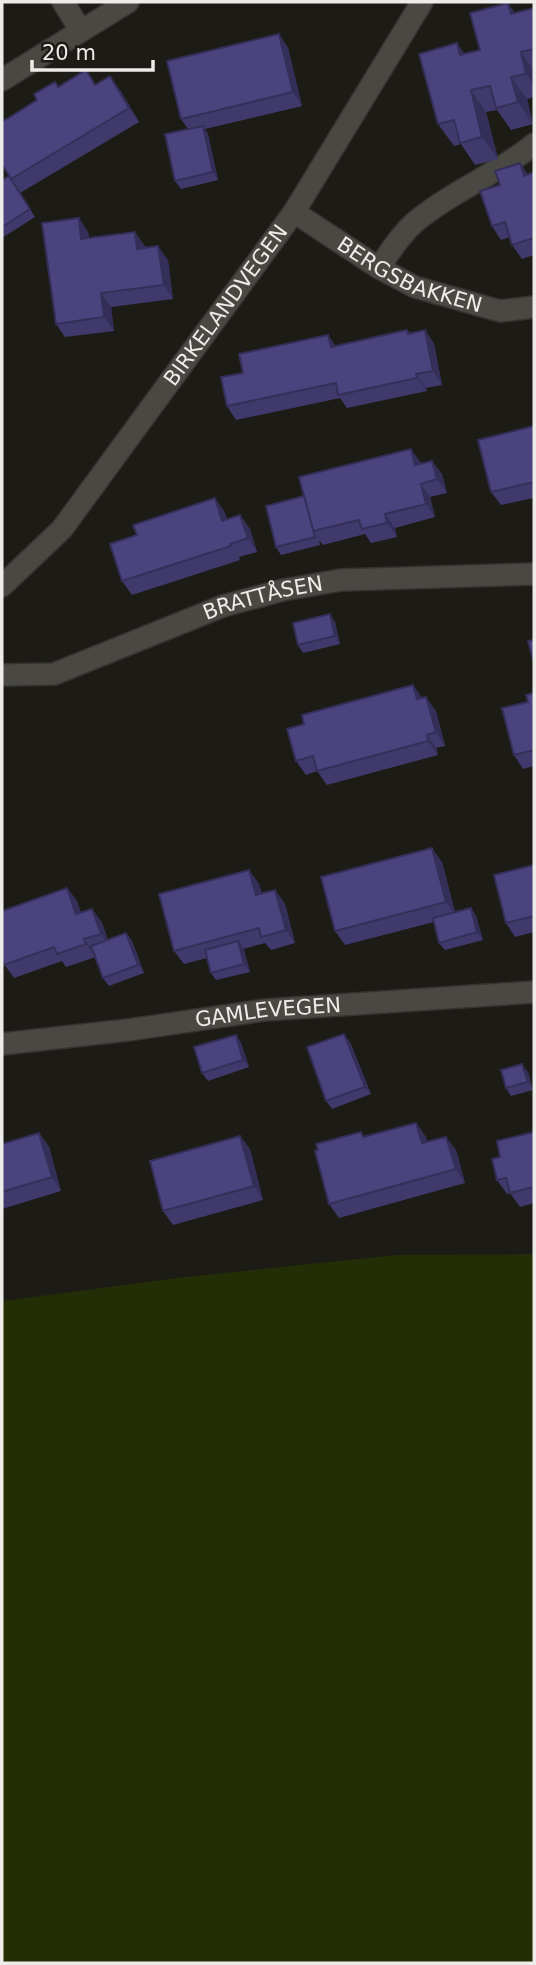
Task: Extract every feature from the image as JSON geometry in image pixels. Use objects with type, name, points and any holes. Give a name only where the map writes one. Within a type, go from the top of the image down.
[{"type":"street","points":[[63,2],[81,31]]},
{"type":"street","points":[[2,80],[128,2]]},
{"type":"street","name":"BIRKELANDVEGEN","points":[[2,586],[62,529],[294,212],[422,2]]},
{"type":"street","points":[[379,268],[394,246],[420,218],[455,194],[513,162],[534,144]]},
{"type":"street","name":"BERGSBAKKEN","points":[[294,212],[379,268],[415,287],[500,311],[534,307]]},
{"type":"street","name":"BRATTÅSEN","points":[[2,675],[54,674],[223,606],[283,590],[341,580],[534,574]]},
{"type":"street","name":"GAMLEVEGEN","points":[[2,1044],[128,1030],[265,1010],[534,992]]},
{"type":"green space","points":[[534,1254],[534,1963],[2,1963],[2,1301],[185,1277],[397,1255]]},
{"type":"building","points":[[508,3],[511,14],[534,8],[534,49],[521,52],[526,74],[511,77],[518,102],[496,108],[490,86],[471,90],[482,137],[460,143],[454,120],[438,124],[419,54],[457,43],[460,55],[480,50],[470,13]]},
{"type":"building","points":[[279,34],[293,92],[181,119],[167,61]]},
{"type":"building","points":[[86,70],[95,85],[110,76],[129,108],[11,179],[2,164],[2,122],[37,100],[34,94],[55,82],[58,87]]},
{"type":"building","points":[[203,126],[213,172],[175,181],[165,134]]},
{"type":"building","points":[[520,163],[524,176],[534,172],[534,238],[512,245],[505,222],[492,226],[480,191],[500,185],[495,171]]},
{"type":"building","points":[[9,176],[30,209],[2,227],[2,180]]},
{"type":"building","points":[[79,218],[81,239],[135,232],[137,249],[158,246],[164,285],[101,293],[104,317],[56,324],[42,223]]},
{"type":"building","points":[[407,330],[408,334],[425,330],[433,371],[416,374],[417,378],[338,395],[336,383],[227,406],[221,377],[243,373],[239,354],[328,335],[331,347]]},
{"type":"building","points":[[534,426],[534,482],[491,492],[478,440]]},
{"type":"building","points":[[411,449],[415,465],[432,461],[437,479],[421,484],[426,504],[385,514],[387,523],[362,529],[359,520],[313,531],[299,477]]},
{"type":"building","points":[[304,496],[315,537],[276,547],[266,506]]},
{"type":"building","points":[[215,498],[222,521],[240,515],[248,538],[122,581],[110,544],[137,535],[133,525]]},
{"type":"building","points":[[330,614],[335,636],[298,645],[293,623]]},
{"type":"building","points":[[534,640],[534,663],[528,641]]},
{"type":"building","points":[[413,685],[417,699],[426,697],[436,732],[427,735],[428,741],[317,771],[313,756],[296,761],[287,729],[304,724],[302,715]]},
{"type":"building","points":[[534,693],[534,750],[514,755],[502,708],[528,702],[526,695]]},
{"type":"building","points":[[432,848],[446,902],[335,931],[321,877]]},
{"type":"building","points":[[534,865],[534,916],[506,923],[494,875]]},
{"type":"building","points":[[249,870],[256,895],[275,890],[286,930],[261,937],[259,928],[174,951],[159,894]]},
{"type":"building","points":[[67,888],[76,914],[92,909],[101,934],[84,939],[86,944],[57,954],[54,947],[4,965],[2,911]]},
{"type":"building","points":[[471,908],[477,932],[439,943],[433,918]]},
{"type":"building","points":[[126,933],[138,965],[103,978],[91,946]]},
{"type":"building","points":[[238,941],[244,964],[211,973],[205,950]]},
{"type":"building","points":[[344,1034],[365,1087],[326,1101],[307,1047]]},
{"type":"building","points":[[236,1035],[243,1060],[202,1073],[194,1047]]},
{"type":"building","points":[[522,1064],[528,1082],[506,1088],[501,1070]]},
{"type":"building","points":[[416,1123],[422,1143],[446,1137],[456,1169],[329,1204],[315,1151],[318,1150],[316,1144],[361,1132],[363,1137]]},
{"type":"building","points":[[534,1132],[534,1187],[510,1193],[506,1178],[497,1180],[492,1159],[500,1157],[497,1141]]},
{"type":"building","points":[[39,1133],[52,1177],[2,1192],[2,1144]]},
{"type":"building","points":[[240,1136],[254,1186],[163,1211],[150,1161]]}]
